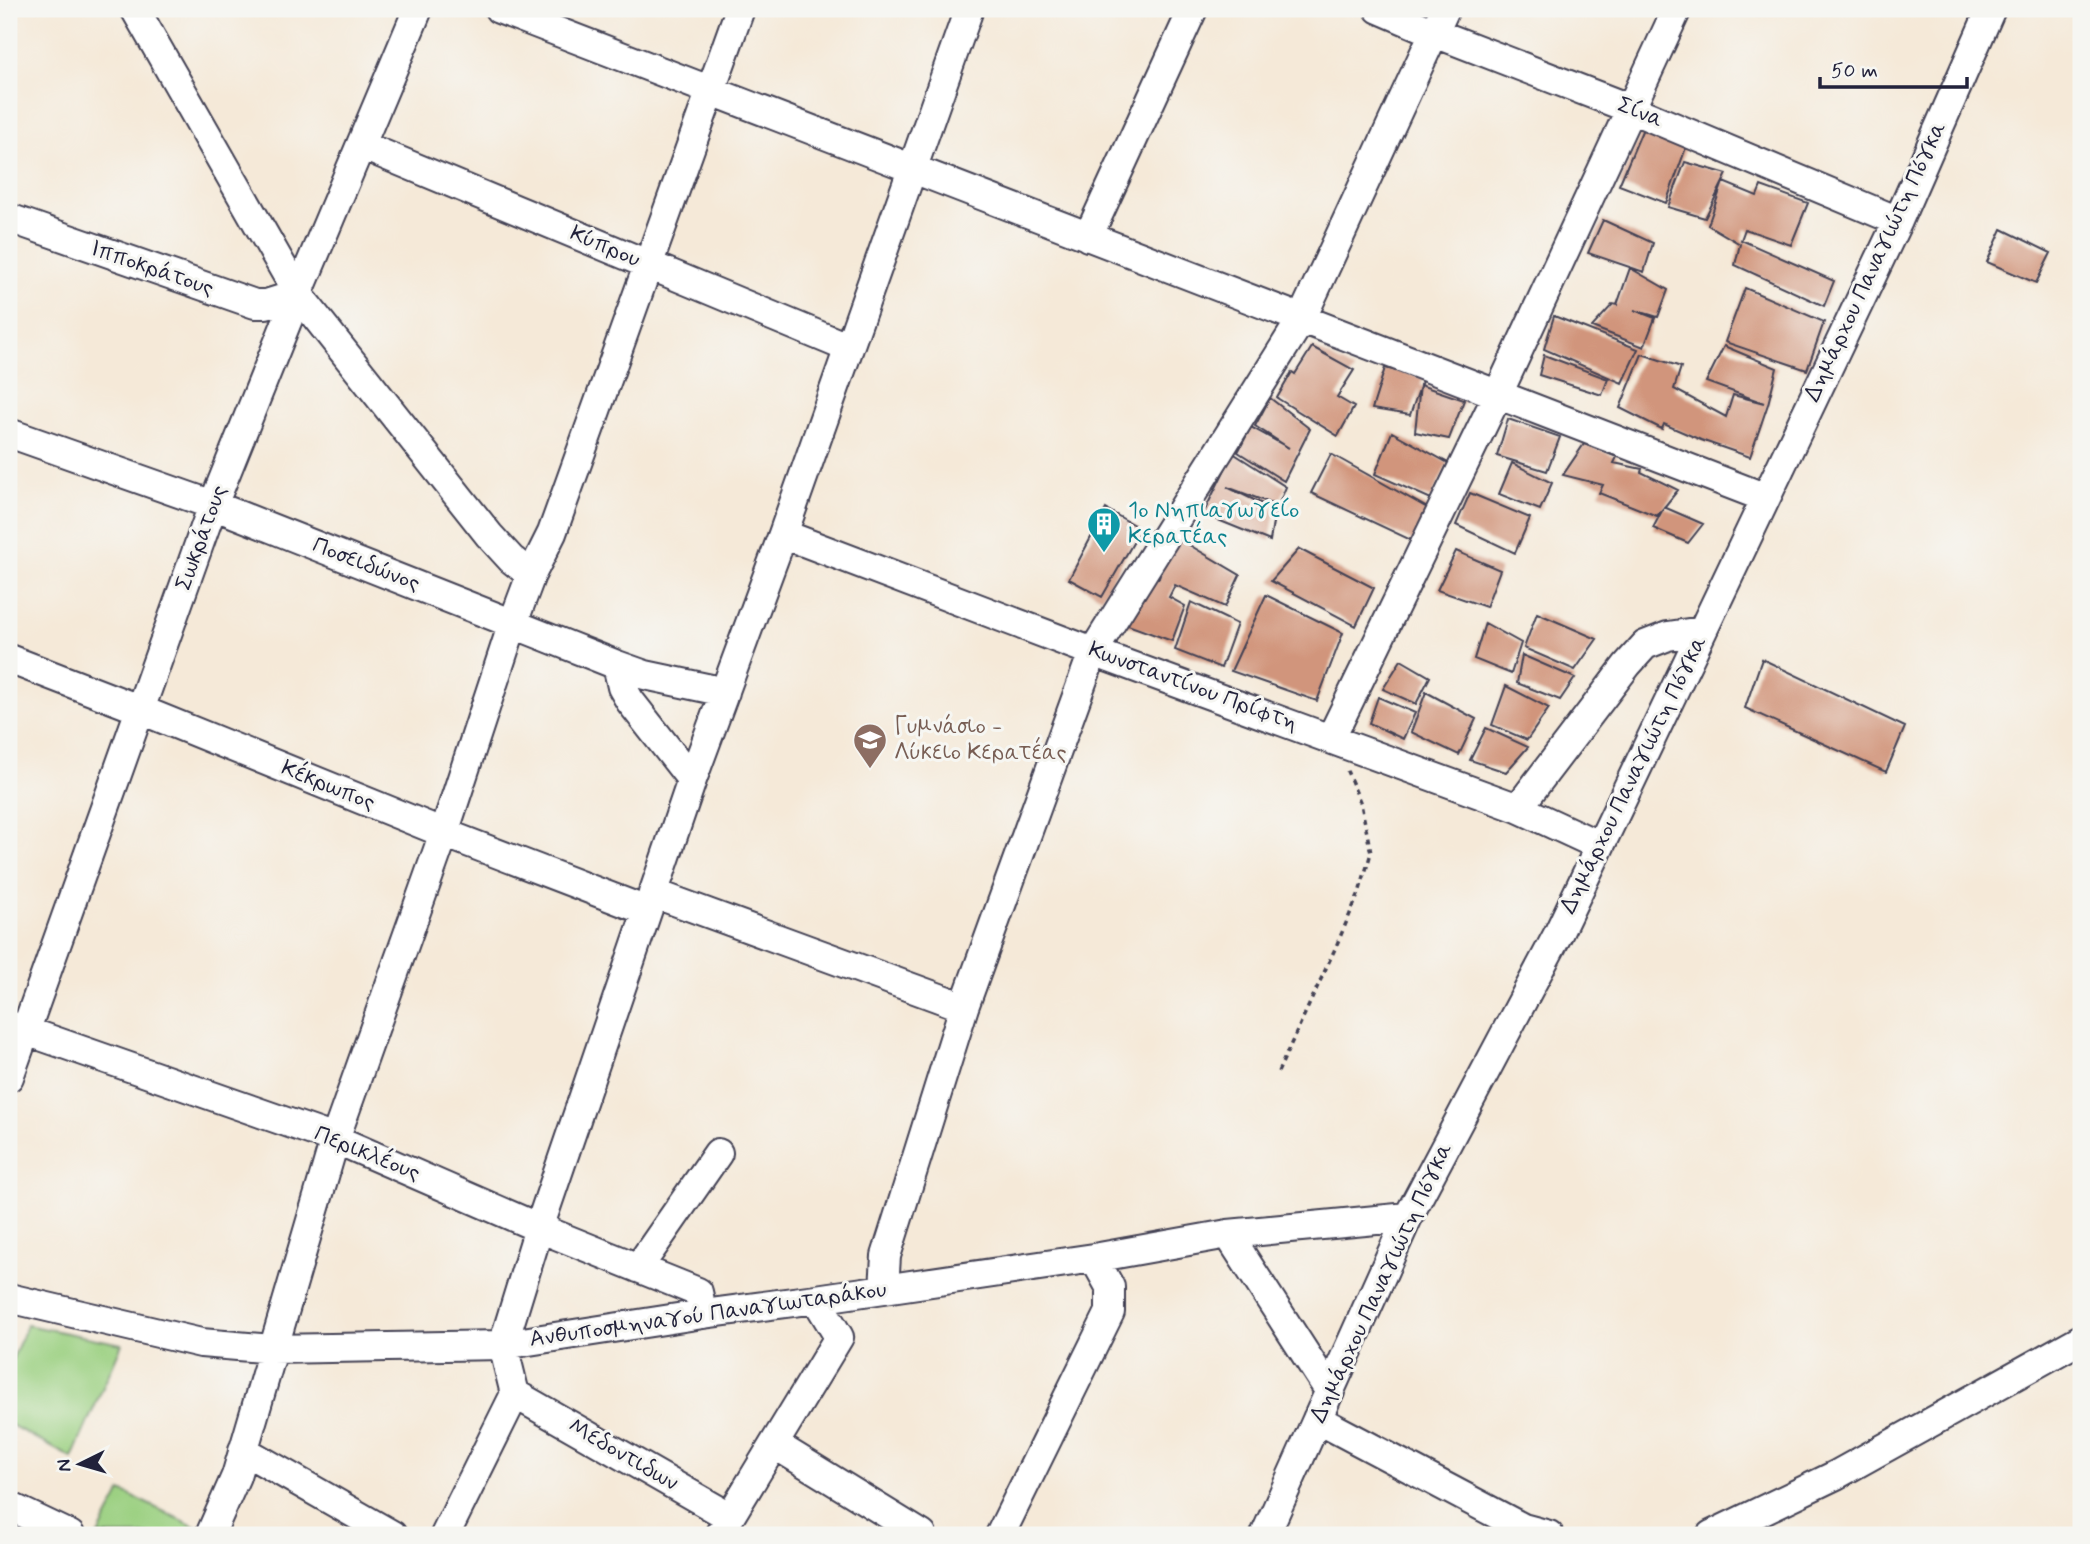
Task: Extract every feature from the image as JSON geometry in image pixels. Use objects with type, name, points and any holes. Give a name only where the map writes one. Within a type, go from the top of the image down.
[{"type":"street","points":[[135,9],[298,294],[489,535],[511,559],[531,575]]},
{"type":"street","name":"Σωκράτους","points":[[9,1077],[17,1029],[141,710],[213,505],[418,9]]},
{"type":"street","points":[[499,9],[1766,498]]},
{"type":"street","points":[[210,1535],[236,1476],[335,1139],[444,833],[513,622],[531,575],[552,533],[740,9]]},
{"type":"street","points":[[445,1535],[515,1394],[503,1345],[539,1228],[692,780],[783,534],[969,9]]},
{"type":"street","points":[[1088,237],[1193,9]]},
{"type":"street","name":"Σίνα","points":[[1379,9],[1440,21],[1631,109],[1898,221]]},
{"type":"street","points":[[1331,738],[1498,394],[1677,9]]},
{"type":"street","name":"Δημάρχου Παναγιώτη Πόγκα","points":[[1265,1535],[1408,1217],[1558,934],[1898,221],[1991,9]]},
{"type":"street","points":[[884,1289],[886,1256],[964,1007],[1093,652],[1301,320],[1440,21]]},
{"type":"street","name":"Κύπρου","points":[[361,145],[849,348]]},
{"type":"street","name":"Ιπποκράτους","points":[[9,218],[256,304],[266,304],[298,294]]},
{"type":"street","name":"Ποσειδώνος","points":[[9,433],[213,505],[617,665],[645,675],[725,692]]},
{"type":"street","name":"Κωνσταντίνου Πρίφτη","points":[[783,534],[1093,652],[1518,807],[1600,846]]},
{"type":"street","points":[[1518,807],[1646,645],[1668,636],[1702,631]]},
{"type":"street","name":"Κέκρωπος","points":[[9,659],[444,833],[964,1007]]},
{"type":"street","points":[[617,665],[622,687],[630,701],[692,780]]},
{"type":"street","name":"Περικλέους","points":[[17,1029],[335,1139],[539,1228],[698,1292],[703,1314]]},
{"type":"street","points":[[638,1268],[718,1153]]},
{"type":"street","name":"Ανθυποσμηναγού Παναγιωταράκου","points":[[9,1298],[201,1343],[273,1349],[503,1345],[1094,1258],[1228,1234],[1408,1217]]},
{"type":"street","points":[[1228,1234],[1330,1392]]},
{"type":"street","points":[[1000,1535],[1110,1312],[1110,1287],[1094,1258]]},
{"type":"street","points":[[725,1526],[839,1337],[816,1299]]},
{"type":"street","points":[[1711,1535],[1836,1475],[2081,1339]]},
{"type":"street","name":"Μεδοντιδων","points":[[515,1394],[725,1526]]},
{"type":"street","points":[[1317,1419],[1523,1528],[1549,1535]]},
{"type":"street","points":[[774,1444],[922,1535]]},
{"type":"street","points":[[243,1450],[392,1535]]},
{"type":"street","points":[[9,1506],[70,1535]]},
{"type":"path","points":[[1278,1072],[1359,893],[1371,853],[1362,804],[1346,771]]},
{"type":"green space","points":[[27,1325],[122,1344],[72,1458],[9,1424],[9,1367]]},
{"type":"green space","points":[[121,1491],[206,1532],[204,1535],[98,1535]]},
{"type":"building","points":[[1644,126],[1688,142],[1666,203],[1619,185]]},
{"type":"building","points":[[1685,162],[1727,174],[1705,218],[1668,207]]},
{"type":"building","points":[[1723,182],[1757,196],[1761,186],[1808,203],[1791,245],[1745,229],[1741,240],[1834,281],[1824,306],[1735,265],[1740,244],[1708,225]]},
{"type":"building","points":[[1603,220],[1653,243],[1644,272],[1588,253]]},
{"type":"building","points":[[2002,229],[2051,253],[2036,283],[1987,262]]},
{"type":"building","points":[[1630,268],[1668,290],[1658,317],[1634,310],[1655,318],[1644,347],[1592,327],[1613,304],[1617,305]]},
{"type":"building","points":[[1745,288],[1824,322],[1807,370],[1725,342]]},
{"type":"building","points":[[1554,316],[1638,349],[1622,383],[1544,349]]},
{"type":"building","points":[[1724,346],[1777,368],[1750,457],[1664,424],[1662,429],[1620,408],[1642,354],[1681,367],[1674,389],[1726,417],[1733,395],[1764,403],[1706,382]]},
{"type":"building","points":[[1312,347],[1354,370],[1337,397],[1354,407],[1338,436],[1277,398],[1292,372],[1295,374]]},
{"type":"building","points":[[1544,355],[1608,379],[1602,395],[1539,375]]},
{"type":"building","points":[[1385,368],[1423,378],[1410,415],[1372,409]]},
{"type":"building","points":[[1420,385],[1464,400],[1449,439],[1415,432]]},
{"type":"building","points":[[1270,398],[1310,429],[1284,481],[1238,452],[1251,427],[1289,448],[1255,426]]},
{"type":"building","points":[[1508,419],[1560,437],[1547,471],[1497,456]]},
{"type":"building","points":[[1392,432],[1448,463],[1431,499],[1375,474]]},
{"type":"building","points":[[1584,444],[1617,457],[1614,463],[1642,469],[1641,472],[1678,490],[1657,516],[1599,493],[1603,485],[1563,475]]},
{"type":"building","points":[[1233,453],[1286,487],[1278,506],[1227,487],[1275,510],[1270,541],[1203,514]]},
{"type":"building","points":[[1331,454],[1429,509],[1415,542],[1311,493]]},
{"type":"building","points":[[1512,463],[1552,483],[1540,510],[1499,494]]},
{"type":"building","points":[[1470,493],[1530,518],[1515,553],[1456,525]]},
{"type":"building","points":[[1664,507],[1703,524],[1688,543],[1653,528]]},
{"type":"building","name":"1ο Νηπιαγωγείο Κερατέας","points":[[1106,509],[1141,529],[1102,597],[1069,579]]},
{"type":"building","points":[[1169,533],[1240,575],[1225,607],[1175,585],[1169,597],[1185,606],[1172,641],[1125,624],[1148,576],[1159,578]]},
{"type":"building","points":[[1299,549],[1374,588],[1356,626],[1271,581]]},
{"type":"building","points":[[1456,551],[1500,570],[1486,607],[1437,590]]},
{"type":"building","points":[[1266,595],[1343,633],[1317,701],[1231,671]]},
{"type":"building","points":[[1191,602],[1237,624],[1221,668],[1175,650]]},
{"type":"building","points":[[1537,613],[1597,639],[1575,670],[1524,648]]},
{"type":"building","points":[[1485,623],[1521,643],[1511,674],[1474,659]]},
{"type":"building","points":[[1522,655],[1575,678],[1560,700],[1517,683]]},
{"type":"building","points":[[1762,659],[1905,727],[1886,772],[1745,708]]},
{"type":"building","points":[[1401,660],[1430,677],[1416,704],[1383,689]]},
{"type":"building","points":[[1506,686],[1549,708],[1527,740],[1492,725]]},
{"type":"building","points":[[1426,692],[1476,719],[1459,755],[1411,732]]},
{"type":"building","points":[[1378,697],[1415,713],[1403,739],[1369,723]]},
{"type":"building","points":[[1486,728],[1528,747],[1506,772],[1470,760]]},
{"type":"place","name":"1ο Νηπιαγωγείο Κερατέας","points":[[1104,554]]},
{"type":"place","name":"Γυμνάσιο - Λύκειο Κερατέας","points":[[870,770]]}]
